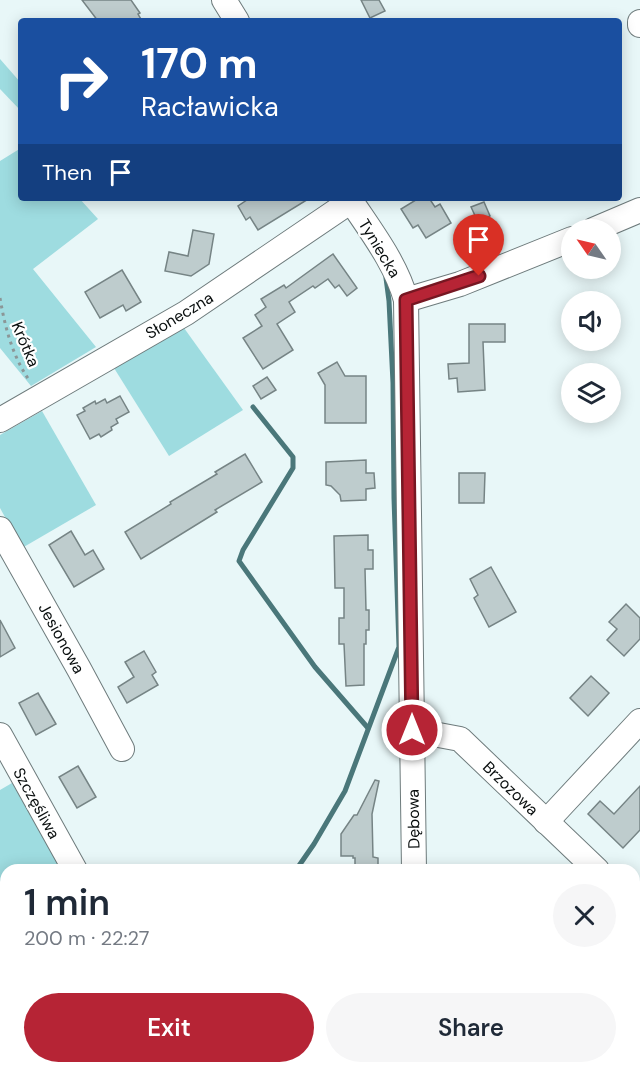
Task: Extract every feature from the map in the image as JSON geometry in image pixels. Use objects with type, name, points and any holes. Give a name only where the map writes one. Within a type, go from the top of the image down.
[{"type":"street","points":[[224,0],[235,18]]},
{"type":"street","name":"Słoneczna","points":[[0,420],[186,313],[349,201]]},
{"type":"street","name":"Tyniecka","points":[[351,201],[401,282],[406,300]]},
{"type":"street","points":[[619,219],[640,210]]},
{"type":"street","points":[[406,300],[460,284],[561,243]]},
{"type":"street","name":"Dębowa","points":[[406,300],[414,864]]},
{"type":"street","name":"Jesionowa","points":[[0,529],[80,669],[122,749]]},
{"type":"street","points":[[546,822],[640,721]]},
{"type":"street","name":"Brzozowa","points":[[412,730],[460,740],[591,864]]},
{"type":"street","name":"Szczęśliwa","points":[[0,735],[72,864]]},
{"type":"path","name":"Krótka","points":[[0,298],[5,329],[21,368],[40,396]]},
{"type":"shaded area","points":[[0,59],[18,80],[18,108],[0,89]]},
{"type":"shaded area","points":[[18,150],[18,201],[82,201],[98,219],[33,269],[96,347],[31,386],[0,348],[0,161]]},
{"type":"shaded area","points":[[184,328],[243,410],[169,456],[114,368]]},
{"type":"shaded area","points":[[42,411],[96,505],[22,548],[0,508],[0,435]]},
{"type":"shaded area","points":[[12,783],[59,864],[0,864],[0,790]]},
{"type":"building","points":[[82,0],[131,0],[140,13],[138,14],[140,18],[96,18]]},
{"type":"building","points":[[361,0],[379,0],[385,11],[370,18]]},
{"type":"building","points":[[246,201],[305,201],[258,230],[250,217],[246,220],[238,206]]},
{"type":"building","points":[[414,201],[431,201],[435,207],[440,204],[451,223],[426,238],[418,225],[413,228],[401,209]]},
{"type":"building","points":[[484,202],[490,216],[478,222],[471,207]]},
{"type":"building","points":[[193,230],[214,234],[209,264],[191,276],[165,271],[169,252],[188,256]]},
{"type":"building","points":[[333,254],[357,288],[347,296],[339,285],[335,288],[328,279],[289,302],[295,312],[277,324],[293,350],[263,369],[243,338],[262,326],[255,315],[266,307],[261,299],[284,285],[286,288]]},
{"type":"building","points":[[122,270],[141,302],[126,311],[123,305],[100,318],[85,292]]},
{"type":"building","points":[[469,324],[505,324],[505,342],[483,342],[485,390],[458,392],[457,378],[449,379],[448,364],[469,363]]},
{"type":"building","points":[[337,362],[345,376],[366,376],[366,423],[325,423],[325,385],[318,373]]},
{"type":"building","points":[[267,377],[276,390],[261,399],[253,386]]},
{"type":"building","points":[[120,396],[129,412],[116,419],[118,423],[111,427],[112,430],[101,437],[99,434],[90,439],[77,415],[85,411],[83,408],[95,401],[96,404],[105,399],[107,403]]},
{"type":"building","points":[[245,454],[262,482],[141,559],[125,532]]},
{"type":"building","points":[[366,460],[366,473],[374,473],[375,488],[366,489],[366,500],[341,501],[340,495],[331,486],[326,485],[326,462]]},
{"type":"building","points":[[459,473],[485,473],[484,503],[459,503]]},
{"type":"building","points":[[71,531],[85,555],[93,550],[104,569],[74,587],[49,545]]},
{"type":"building","points":[[368,535],[368,550],[373,550],[373,569],[365,569],[369,630],[366,630],[366,644],[364,644],[364,685],[346,686],[344,644],[339,644],[339,618],[344,618],[344,588],[335,588],[334,536]]},
{"type":"building","points":[[491,567],[516,612],[489,627],[474,598],[478,595],[470,579]]},
{"type":"building","points":[[626,604],[640,618],[640,639],[624,656],[607,640],[617,629],[609,622]]},
{"type":"building","points":[[0,620],[15,648],[0,657]]},
{"type":"building","points":[[144,651],[156,672],[152,675],[158,685],[127,703],[118,687],[134,677],[125,662]]},
{"type":"building","points":[[591,676],[609,693],[588,716],[570,698]]},
{"type":"building","points":[[38,693],[56,724],[36,735],[19,703]]},
{"type":"building","points":[[78,766],[96,797],[77,808],[59,777]]},
{"type":"building","points":[[375,780],[379,781],[372,814],[373,857],[378,858],[378,864],[355,864],[353,856],[341,856],[341,834],[354,815],[357,815]]},
{"type":"building","points":[[640,786],[640,830],[623,848],[588,814],[600,801],[614,814]]},
{"type":"waterway","points":[[300,864],[345,791],[399,647],[393,383],[386,278]]},
{"type":"waterway","points":[[253,407],[293,457],[293,468],[243,550],[239,561],[315,667],[368,728]]},
{"type":"route","points":[[412,730],[406,300],[479,276]]}]
